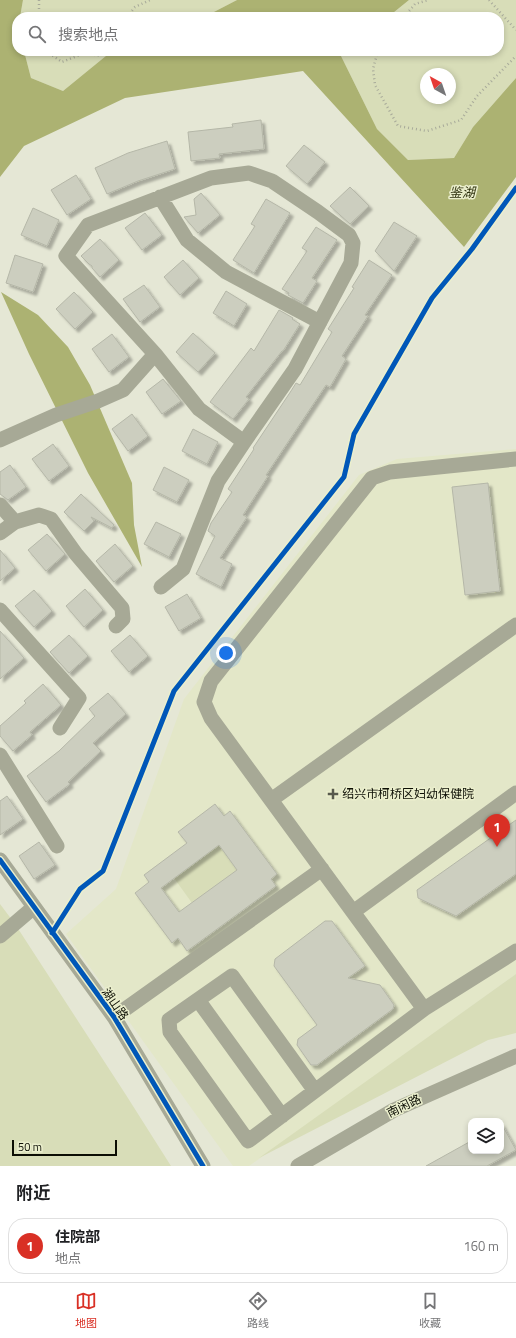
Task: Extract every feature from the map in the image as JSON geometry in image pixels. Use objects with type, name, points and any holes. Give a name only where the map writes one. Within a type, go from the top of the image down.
[{"type":"street","points":[[161,587],[183,569],[218,481],[296,369],[351,263],[353,243],[349,235],[272,181],[249,173],[211,178],[88,225],[66,256],[155,354],[200,410],[244,442]]},
{"type":"street","points":[[160,197],[187,240],[226,272],[320,322]]},
{"type":"street","points":[[0,440],[56,415],[98,401],[123,390],[155,354]]},
{"type":"street","points":[[424,1009],[211,718],[204,702],[211,682],[372,478],[390,472],[516,459]]},
{"type":"street","points":[[0,505],[15,522]]},
{"type":"street","points":[[0,533],[15,522],[39,515],[51,519],[76,554],[122,608],[123,619],[116,626]]},
{"type":"street","points":[[0,610],[79,698],[60,728]]},
{"type":"street","points":[[271,800],[516,625]]},
{"type":"street","points":[[0,755],[57,846]]},
{"type":"street","points":[[353,912],[516,793]]},
{"type":"street","name":"湖山路","points":[[0,860],[114,1017],[203,1166]]},
{"type":"street","points":[[114,1017],[322,869]]},
{"type":"street","points":[[0,936],[34,907]]},
{"type":"street","points":[[315,1091],[232,976],[169,1020],[170,1032],[248,1142],[424,1009],[516,950]]},
{"type":"street","points":[[198,1000],[282,1116]]},
{"type":"street","name":"南闲路","points":[[298,1166],[394,1110],[516,1056]]},
{"type":"path","points":[[38,0],[39,12]]},
{"type":"path","points":[[130,12],[134,7],[150,0]]},
{"type":"path","points":[[408,12],[415,4],[428,0]]},
{"type":"path","points":[[489,0],[500,12]]},
{"type":"path","points":[[504,17],[516,30]]},
{"type":"path","points":[[53,56],[62,62],[77,56]]},
{"type":"path","points":[[377,56],[373,69],[374,85],[398,126],[427,131],[461,120],[478,96],[516,56]]},
{"type":"shaded area","points":[[23,0],[237,0],[214,12],[21,12]]},
{"type":"shaded area","points":[[409,0],[516,0],[516,78],[473,127],[454,158],[408,160],[377,129],[341,56],[504,56],[504,12],[394,12]]},
{"type":"shaded area","points":[[25,56],[106,56],[63,91],[31,78]]},
{"type":"shaded area","name":"绍兴市柯桥区妇幼保健院","points":[[516,449],[516,974],[249,1166],[233,1166],[66,934],[116,889],[184,699],[359,475],[397,459]]},
{"type":"shaded area","points":[[219,845],[237,870],[192,903],[174,878]]},
{"type":"shaded area","points":[[0,904],[15,924],[171,1166],[0,1166]]},
{"type":"shaded area","points":[[516,974],[516,1033],[488,1040],[259,1158]]},
{"type":"water","name":"鉴湖","points":[[0,0],[23,0],[21,12],[12,12],[12,56],[25,56],[31,78],[63,91],[106,56],[341,56],[377,129],[408,160],[454,158],[473,127],[516,78],[516,177],[464,247],[303,71],[125,98],[24,146],[0,177]]},
{"type":"water","points":[[237,0],[409,0],[394,12],[214,12]]},
{"type":"water","points":[[1,292],[38,315],[68,347],[90,385],[132,483],[134,525],[142,567],[88,473],[29,354]]},
{"type":"building","points":[[261,120],[264,149],[219,154],[220,158],[191,161],[188,132],[233,127],[232,124]]},
{"type":"building","points":[[167,141],[175,169],[138,181],[107,194],[95,168],[128,153]]},
{"type":"building","points":[[304,145],[325,162],[307,184],[286,166]]},
{"type":"building","points":[[76,175],[91,199],[67,215],[51,190]]},
{"type":"building","points":[[350,187],[369,206],[350,224],[330,206]]},
{"type":"building","points":[[201,193],[220,215],[198,233],[184,217],[196,215],[194,199]]},
{"type":"building","points":[[266,199],[290,213],[254,273],[233,260],[255,226],[251,224]]},
{"type":"building","points":[[33,208],[59,220],[47,246],[21,235]]},
{"type":"building","points":[[145,213],[162,235],[142,250],[125,228]]},
{"type":"building","points":[[394,222],[417,236],[394,271],[375,251]]},
{"type":"building","points":[[316,227],[337,240],[312,278],[317,281],[303,303],[288,295],[289,293],[282,289],[307,251],[302,248]]},
{"type":"building","points":[[100,239],[119,260],[100,277],[92,266],[81,256]]},
{"type":"building","points":[[15,255],[43,264],[33,292],[6,283]]},
{"type":"building","points":[[183,260],[199,278],[180,295],[164,277]]},
{"type":"building","points":[[369,260],[392,275],[365,315],[368,316],[342,356],[346,359],[330,387],[326,385],[266,475],[268,476],[243,515],[247,517],[220,558],[232,564],[221,587],[196,574],[215,536],[208,531],[211,523],[232,492],[228,489],[254,449],[253,448],[296,383],[300,385],[332,332],[328,329],[354,288],[352,287]]},
{"type":"building","points":[[144,285],[160,307],[140,322],[123,299]]},
{"type":"building","points":[[226,291],[247,304],[234,326],[213,313]]},
{"type":"building","points":[[74,292],[93,312],[75,329],[56,309]]},
{"type":"building","points":[[279,310],[300,324],[283,351],[246,397],[249,399],[233,419],[210,402],[251,348],[254,351]]},
{"type":"building","points":[[193,333],[215,353],[198,372],[176,352]]},
{"type":"building","points":[[112,334],[129,357],[109,372],[92,349]]},
{"type":"building","points":[[163,379],[181,401],[162,414],[146,392]]},
{"type":"building","points":[[132,414],[148,436],[128,451],[112,429]]},
{"type":"building","points":[[193,429],[218,442],[207,464],[182,451]]},
{"type":"building","points":[[53,444],[69,466],[49,481],[32,459]]},
{"type":"building","points":[[10,465],[26,487],[8,500],[0,494],[0,472]]},
{"type":"building","points":[[164,467],[189,480],[177,502],[153,490]]},
{"type":"building","points":[[488,483],[500,591],[465,595],[452,487]]},
{"type":"building","points":[[81,494],[114,525],[112,528],[91,517],[94,521],[84,531],[64,512]]},
{"type":"building","points":[[156,522],[181,534],[169,557],[144,544]]},
{"type":"building","points":[[47,534],[65,554],[46,571],[28,550]]},
{"type":"building","points":[[115,544],[133,566],[114,582],[96,561]]},
{"type":"building","points":[[0,550],[15,568],[0,581]]},
{"type":"building","points":[[85,589],[103,610],[84,627],[66,606]]},
{"type":"building","points":[[34,590],[52,611],[34,627],[15,606]]},
{"type":"building","points":[[187,594],[201,618],[179,631],[165,607]]},
{"type":"building","points":[[0,631],[24,658],[0,679]]},
{"type":"building","points":[[69,635],[88,656],[69,673],[50,652]]},
{"type":"building","points":[[130,635],[148,656],[129,672],[111,651]]},
{"type":"building","points":[[43,684],[61,705],[30,732],[32,735],[13,751],[0,736],[0,726],[26,703],[24,701]]},
{"type":"building","points":[[108,693],[126,714],[93,743],[101,751],[68,782],[70,784],[46,802],[27,776],[59,751],[95,716],[89,709]]},
{"type":"building","points":[[7,796],[23,819],[0,835],[0,801]]},
{"type":"building","points":[[215,804],[224,816],[230,811],[277,874],[271,879],[276,886],[187,951],[178,938],[172,943],[135,893],[149,882],[144,875],[187,843],[178,832]],"holes":[[[219,845],[237,870],[179,912],[161,888]]]},
{"type":"building","points":[[516,820],[516,874],[456,916],[418,898],[417,890]]},
{"type":"building","points":[[39,842],[55,865],[34,879],[19,856]]},
{"type":"building","points":[[325,921],[332,921],[365,966],[348,978],[380,985],[394,1005],[393,1009],[317,1065],[311,1065],[297,1045],[298,1039],[317,1025],[274,966],[275,959]]},
{"type":"building","points":[[504,1128],[516,1150],[487,1166],[426,1166],[468,1143],[468,1154],[504,1154]]},
{"type":"cycle path","points":[[52,933],[80,889],[103,871],[174,691],[344,477],[354,434],[432,298],[472,249],[516,188]]},
{"type":"cycle path","points":[[0,860],[114,1017],[203,1166]]},
{"type":"place","name":"绍兴市柯桥区妇幼保健院","points":[[333,794]]},
{"type":"place","name":"住院部","points":[[497,847]]}]
